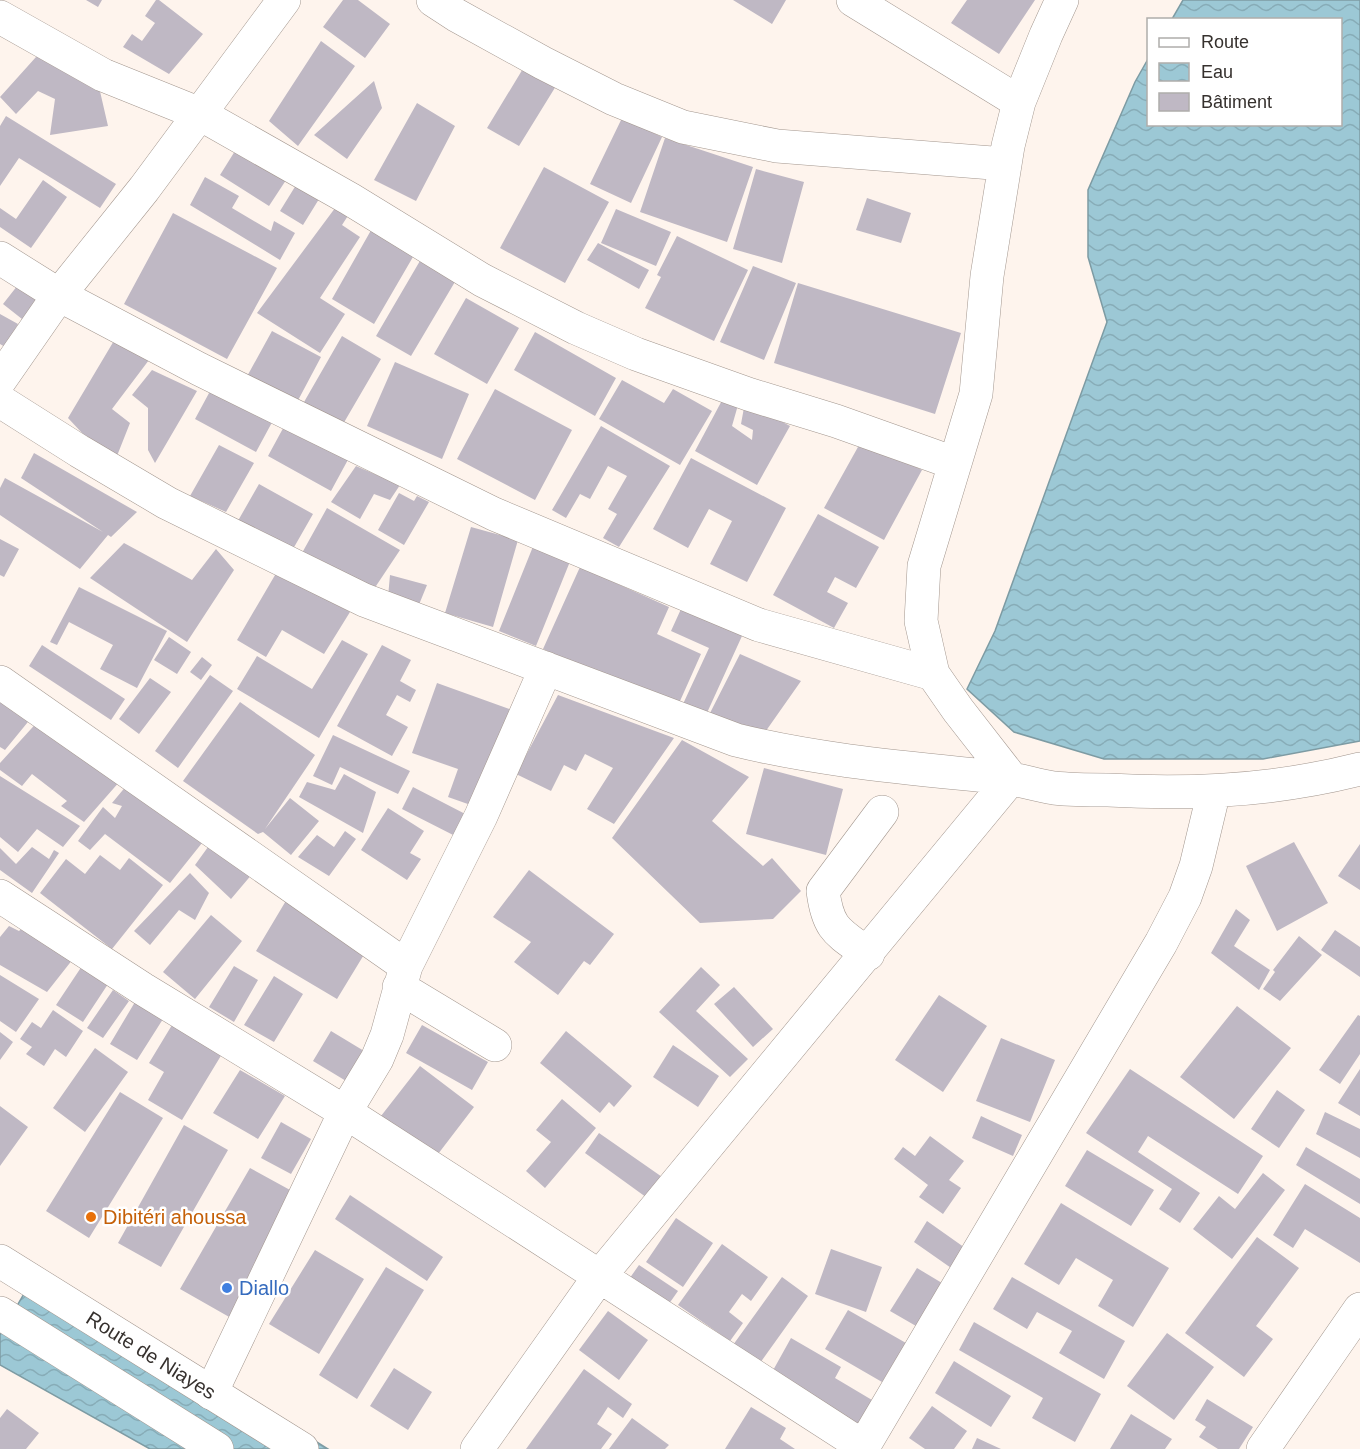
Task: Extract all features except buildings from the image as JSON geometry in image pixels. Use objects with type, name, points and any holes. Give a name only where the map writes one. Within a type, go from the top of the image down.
[{"type":"street","points":[[0,380],[59,295],[200,114],[284,0]]},
{"type":"street","points":[[433,0],[543,63],[614,99],[683,127],[777,146],[1005,164]]},
{"type":"street","points":[[853,0],[1019,102]]},
{"type":"street","points":[[1011,778],[933,674],[921,621],[924,566],[976,394],[987,276],[1005,164],[1019,102],[1062,0]]},
{"type":"street","points":[[0,17],[103,75],[200,114],[350,199],[482,280],[576,328],[636,354],[954,463]]},
{"type":"street","points":[[0,258],[59,295],[199,369],[494,514],[759,625],[933,674]]},
{"type":"street","points":[[0,401],[167,503],[364,600],[736,740],[776,750],[888,766],[1011,778],[1053,788],[1143,792],[1214,791],[1283,786],[1360,769]]},
{"type":"street","points":[[211,1393],[345,1113],[380,1051],[387,1035],[403,976],[481,816],[546,668]]},
{"type":"street","points":[[0,682],[403,976],[495,1046]]},
{"type":"street","points":[[477,1449],[599,1277],[1011,778]]},
{"type":"street","points":[[0,896],[143,989],[345,1113],[863,1448],[1161,943],[1185,897],[1196,866],[1214,791]]},
{"type":"street","points":[[868,954],[837,932],[826,914],[823,891],[882,812]]},
{"type":"street","name":"Route de Niayes","points":[[0,1262],[302,1449]]},
{"type":"street","points":[[1263,1449],[1360,1309]]},
{"type":"street","points":[[0,1313],[217,1449]]},
{"type":"water","points":[[1183,0],[1360,0],[1360,741],[1263,759],[1104,759],[1014,732],[967,689],[995,631],[1107,322],[1088,257],[1088,190],[1135,82],[1147,61],[1147,126],[1342,126],[1342,18],[1173,18]]},
{"type":"water","points":[[39,1268],[328,1449],[150,1449],[0,1365],[0,1335]]},
{"type":"place","name":"Dibitéri ahoussa","points":[[91,1217]]},
{"type":"place","name":"Diallo","points":[[227,1288]]}]
